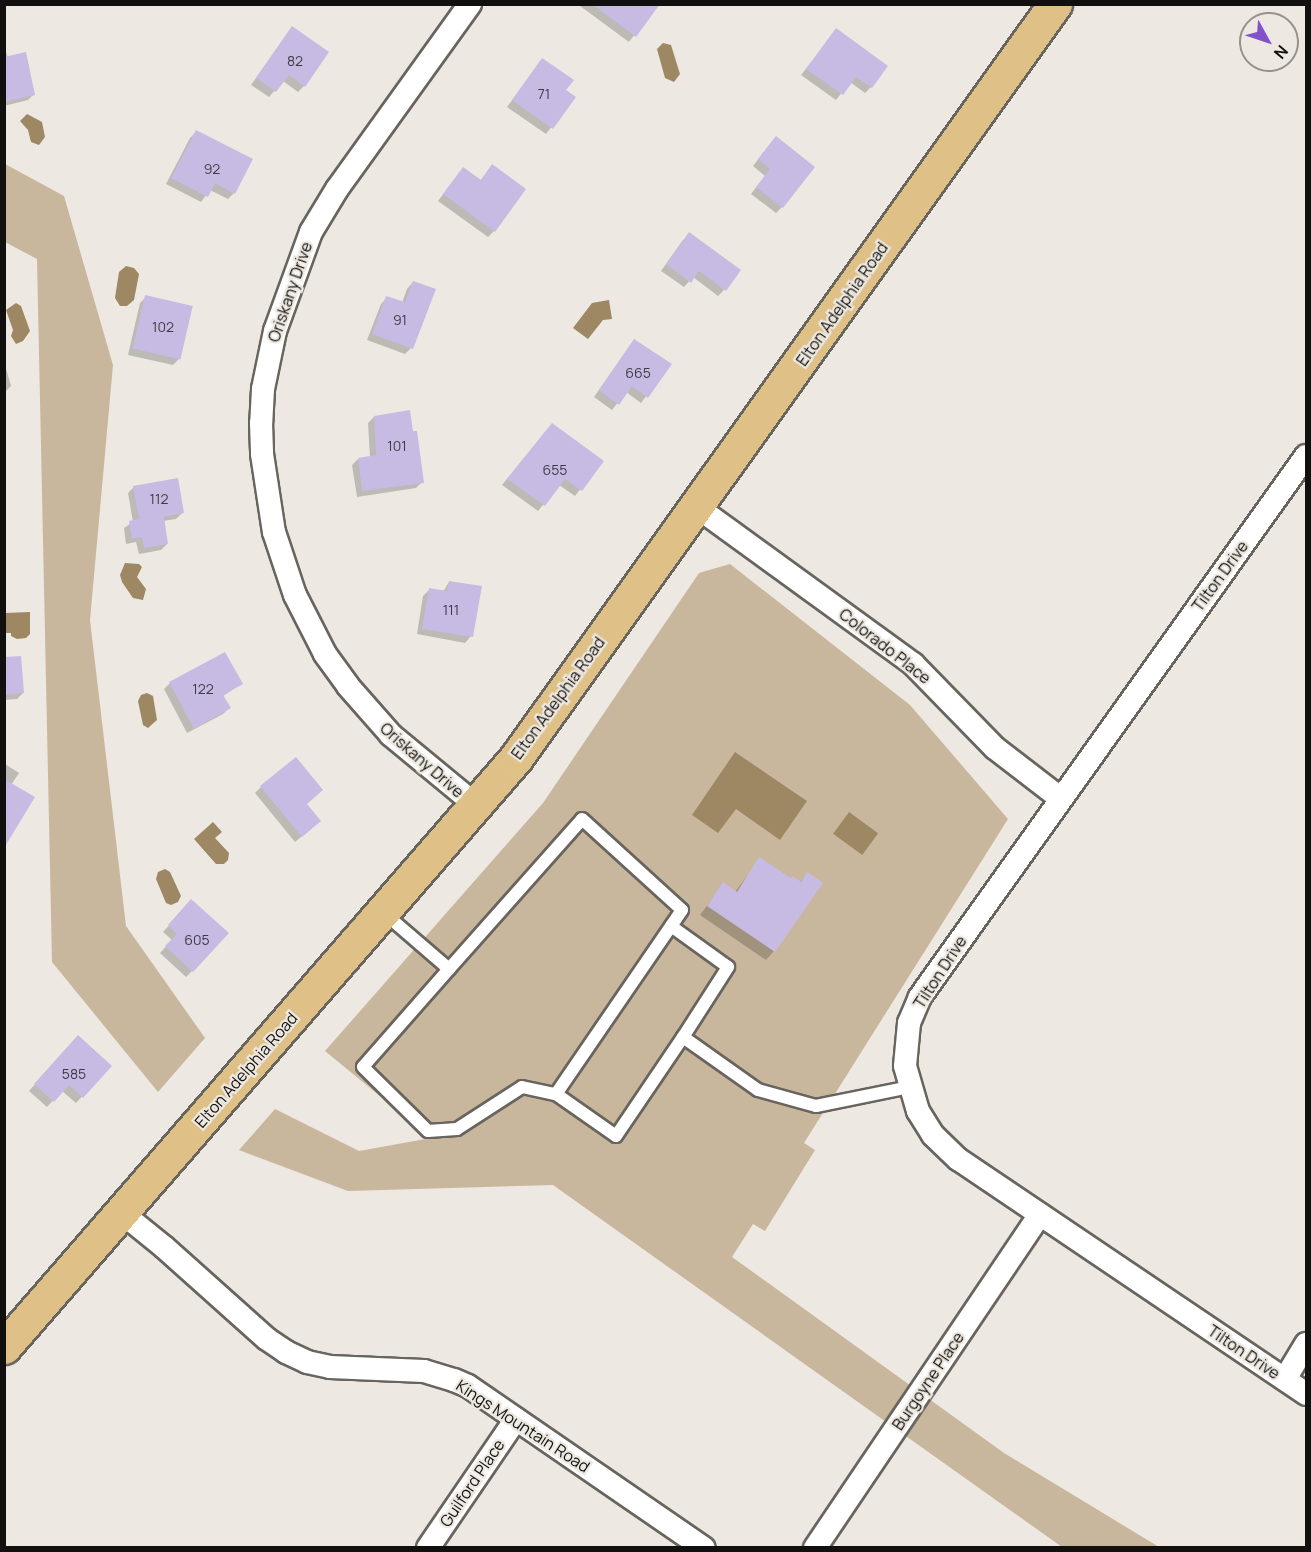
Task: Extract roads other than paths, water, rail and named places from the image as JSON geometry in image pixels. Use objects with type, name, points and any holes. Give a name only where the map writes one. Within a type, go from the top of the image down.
[{"type":"main road","name":"Elton Adelphia Road","points":[[4,1347],[477,806],[516,758],[1055,4]]},
{"type":"street","name":"Oriskany Drive","points":[[470,4],[337,189],[311,232],[275,331],[263,389],[261,423],[262,454],[274,532],[295,595],[325,654],[348,686],[391,735],[477,806]]},
{"type":"street","name":"Tilton Drive","points":[[1306,456],[920,997],[909,1023],[905,1047],[909,1087],[918,1111],[943,1146],[1040,1215],[1306,1394]]},
{"type":"street","name":"Colorado Place","points":[[697,507],[913,664],[995,748],[1060,798]]},
{"type":"street","name":"Kings Mountain Road","points":[[122,1213],[286,1352],[307,1362],[330,1368],[407,1369],[444,1377],[468,1386],[704,1548]]},
{"type":"street","name":"Burgoyne Place","points":[[816,1548],[1040,1215]]},
{"type":"street","points":[[1285,1379],[1306,1344]]},
{"type":"street","name":"Guilford Place","points":[[428,1548],[516,1419]]},
{"type":"lane","points":[[556,1094],[671,926],[682,910],[582,819],[363,1067],[428,1131],[457,1129],[522,1087],[556,1094],[616,1136],[728,967],[671,926]]},
{"type":"lane","points":[[383,913],[449,969]]},
{"type":"lane","points":[[683,1037],[758,1090],[816,1106],[909,1087]]}]
